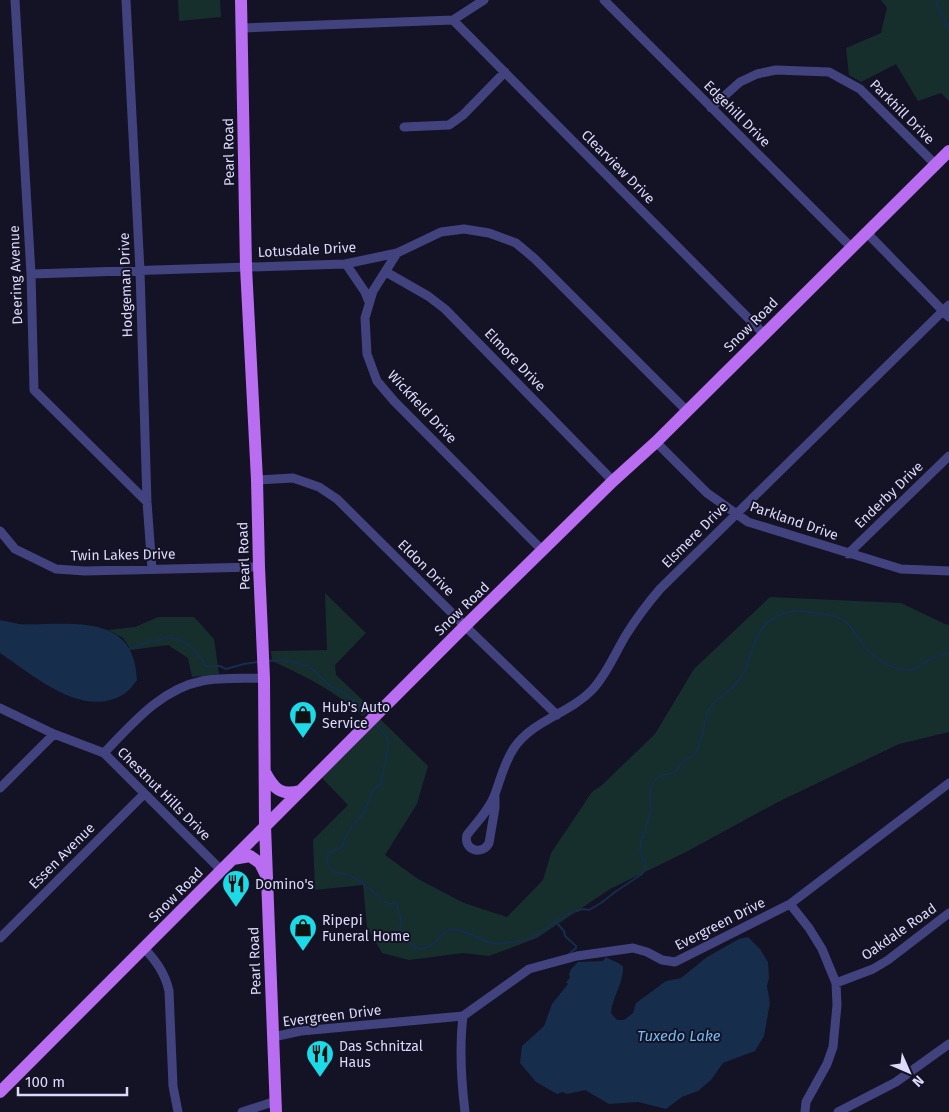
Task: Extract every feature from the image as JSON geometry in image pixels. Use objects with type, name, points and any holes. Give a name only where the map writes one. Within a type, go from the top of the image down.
[{"type":"main road","name":"Pearl Road","points":[[241,0],[246,267],[264,666],[265,826],[276,1107]]},
{"type":"main road","name":"Snow Road","points":[[0,1092],[465,626],[656,442],[949,151]]},
{"type":"main road","points":[[265,771],[273,786],[281,791],[292,793],[300,790]]},
{"type":"main road","points":[[233,859],[250,856],[260,863],[267,877]]},
{"type":"street","name":"Deering Avenue","points":[[15,0],[31,274],[34,390],[146,502]]},
{"type":"street","name":"Hodgeman Drive","points":[[126,0],[140,271],[146,502],[152,569]]},
{"type":"street","points":[[243,28],[452,20],[484,0]]},
{"type":"street","name":"Edgehill Drive","points":[[604,0],[852,248]]},
{"type":"street","name":"Clearview Drive","points":[[452,20],[764,334]]},
{"type":"street","name":"Parkhill Drive","points":[[711,108],[740,82],[757,74],[776,70],[829,72],[860,89],[935,164]]},
{"type":"street","points":[[404,127],[449,125],[463,115],[505,72]]},
{"type":"street","name":"Lotusdale Drive","points":[[31,274],[346,264],[397,253],[442,232],[464,229],[489,233],[516,243],[534,259],[687,411]]},
{"type":"street","points":[[867,233],[947,311]]},
{"type":"street","name":"Wickfield Drive","points":[[397,253],[372,291],[365,318],[367,354],[377,381],[394,401],[544,551]]},
{"type":"street","points":[[346,264],[365,292],[369,302]]},
{"type":"street","name":"Elmore Drive","points":[[386,272],[421,291],[445,309],[614,481]]},
{"type":"street","name":"Elsmere Drive","points":[[495,796],[467,835],[468,845],[474,850],[482,850],[489,843],[495,808],[495,796],[502,771],[514,748],[531,730],[576,704],[593,689],[650,601],[736,514],[947,311]]},
{"type":"street","name":"Parkland Drive","points":[[656,442],[707,493],[748,522],[901,569],[949,571]]},
{"type":"street","name":"Enderby Drive","points":[[848,554],[949,456]]},
{"type":"street","name":"Eldon Drive","points":[[257,480],[293,478],[319,486],[338,498],[465,626],[557,715]]},
{"type":"street","name":"Twin Lakes Drive","points":[[0,531],[15,548],[56,569],[259,567]]},
{"type":"street","points":[[104,753],[148,708],[177,690],[202,681],[264,666]]},
{"type":"street","name":"Chestnut Hills Drive","points":[[0,708],[54,734],[104,753],[222,870]]},
{"type":"street","points":[[0,788],[54,734]]},
{"type":"street","name":"Evergreen Drive","points":[[273,1037],[301,1031],[463,1016],[529,968],[577,956],[633,948],[662,960],[675,962],[790,904],[949,783]]},
{"type":"street","name":"Essen Avenue","points":[[0,938],[144,794]]},
{"type":"street","points":[[790,904],[809,928],[822,949],[836,983],[836,1034],[833,1047],[828,1064],[806,1102],[805,1112]]},
{"type":"street","name":"Oakdale Road","points":[[836,983],[873,969],[888,960],[949,913]]},
{"type":"street","points":[[144,948],[160,967],[169,992],[173,1086],[178,1112]]},
{"type":"street","points":[[463,1016],[460,1040],[460,1067],[465,1112]]},
{"type":"street","points":[[838,1112],[896,1082],[949,1044]]},
{"type":"street","points":[[242,1112],[276,1107]]},
{"type":"green space","points":[[178,0],[220,0],[221,17],[179,21]]},
{"type":"green space","points":[[881,0],[949,0],[949,101],[941,93],[918,101],[896,64],[861,82],[849,75],[846,48],[881,33],[887,8]]},
{"type":"green space","points":[[325,593],[366,633],[335,665],[336,675],[371,708],[363,716],[342,699],[319,685],[272,661],[271,651],[327,650]]},
{"type":"green space","points":[[770,597],[901,603],[949,625],[949,732],[899,744],[778,802],[686,852],[610,889],[537,938],[489,956],[463,953],[409,960],[382,953],[367,927],[363,885],[315,890],[313,840],[348,805],[321,777],[379,718],[428,766],[417,804],[385,855],[418,879],[464,903],[507,917],[543,880],[551,853],[592,792],[602,785],[655,734],[694,669]]},
{"type":"green space","points":[[158,617],[194,617],[214,639],[219,674],[192,677],[188,658],[168,645],[131,650],[123,638],[108,630],[135,627]]},
{"type":"water","points":[[0,620],[19,624],[77,624],[95,626],[111,632],[124,642],[133,658],[137,680],[126,693],[108,701],[92,702],[75,698],[59,691],[0,653]]},
{"type":"water","name":"Tuxedo Lake","points":[[748,937],[760,949],[768,962],[769,978],[767,986],[770,1003],[764,1036],[755,1051],[723,1063],[711,1080],[698,1091],[682,1097],[666,1109],[638,1102],[609,1104],[585,1090],[557,1094],[536,1082],[520,1063],[522,1046],[544,1026],[552,1004],[568,984],[566,982],[570,978],[571,969],[578,962],[603,961],[606,957],[623,966],[622,978],[613,1001],[611,1013],[617,1020],[624,1020],[633,1013],[636,1003],[666,981],[681,978],[707,957],[739,939]]},
{"type":"waterway","points":[[939,0],[937,5],[949,30]]},
{"type":"waterway","points":[[375,723],[387,737],[388,747],[381,784],[374,789],[363,814],[346,835],[342,847],[327,854],[327,861],[331,870],[349,875],[359,881],[387,904],[396,903],[401,918],[400,930],[412,944],[420,949],[430,946],[449,929],[460,930],[493,944],[514,942],[532,938],[567,914],[583,909],[589,910],[642,874],[645,869],[645,862],[640,851],[649,818],[650,790],[653,783],[659,777],[674,772],[683,762],[695,754],[700,745],[709,709],[715,701],[735,685],[742,675],[755,642],[767,623],[778,616],[793,611],[840,618],[849,625],[873,655],[884,663],[904,670],[914,669],[931,659],[949,653]]},
{"type":"waterway","points":[[128,649],[151,640],[172,638],[178,639],[190,646],[199,655],[205,666],[220,666],[226,669],[258,662]]},
{"type":"waterway","points":[[268,661],[282,660],[309,666],[330,686],[344,693],[369,715]]},
{"type":"waterway","points":[[555,921],[564,931],[565,936],[576,946],[569,954]]},
{"type":"place","name":"Hub's Auto Service","points":[[303,739]]},
{"type":"place","name":"Domino's","points":[[236,908]]},
{"type":"place","name":"Ripepi Funeral Home","points":[[303,952]]},
{"type":"place","name":"Das Schnitzal Haus","points":[[320,1078]]}]
